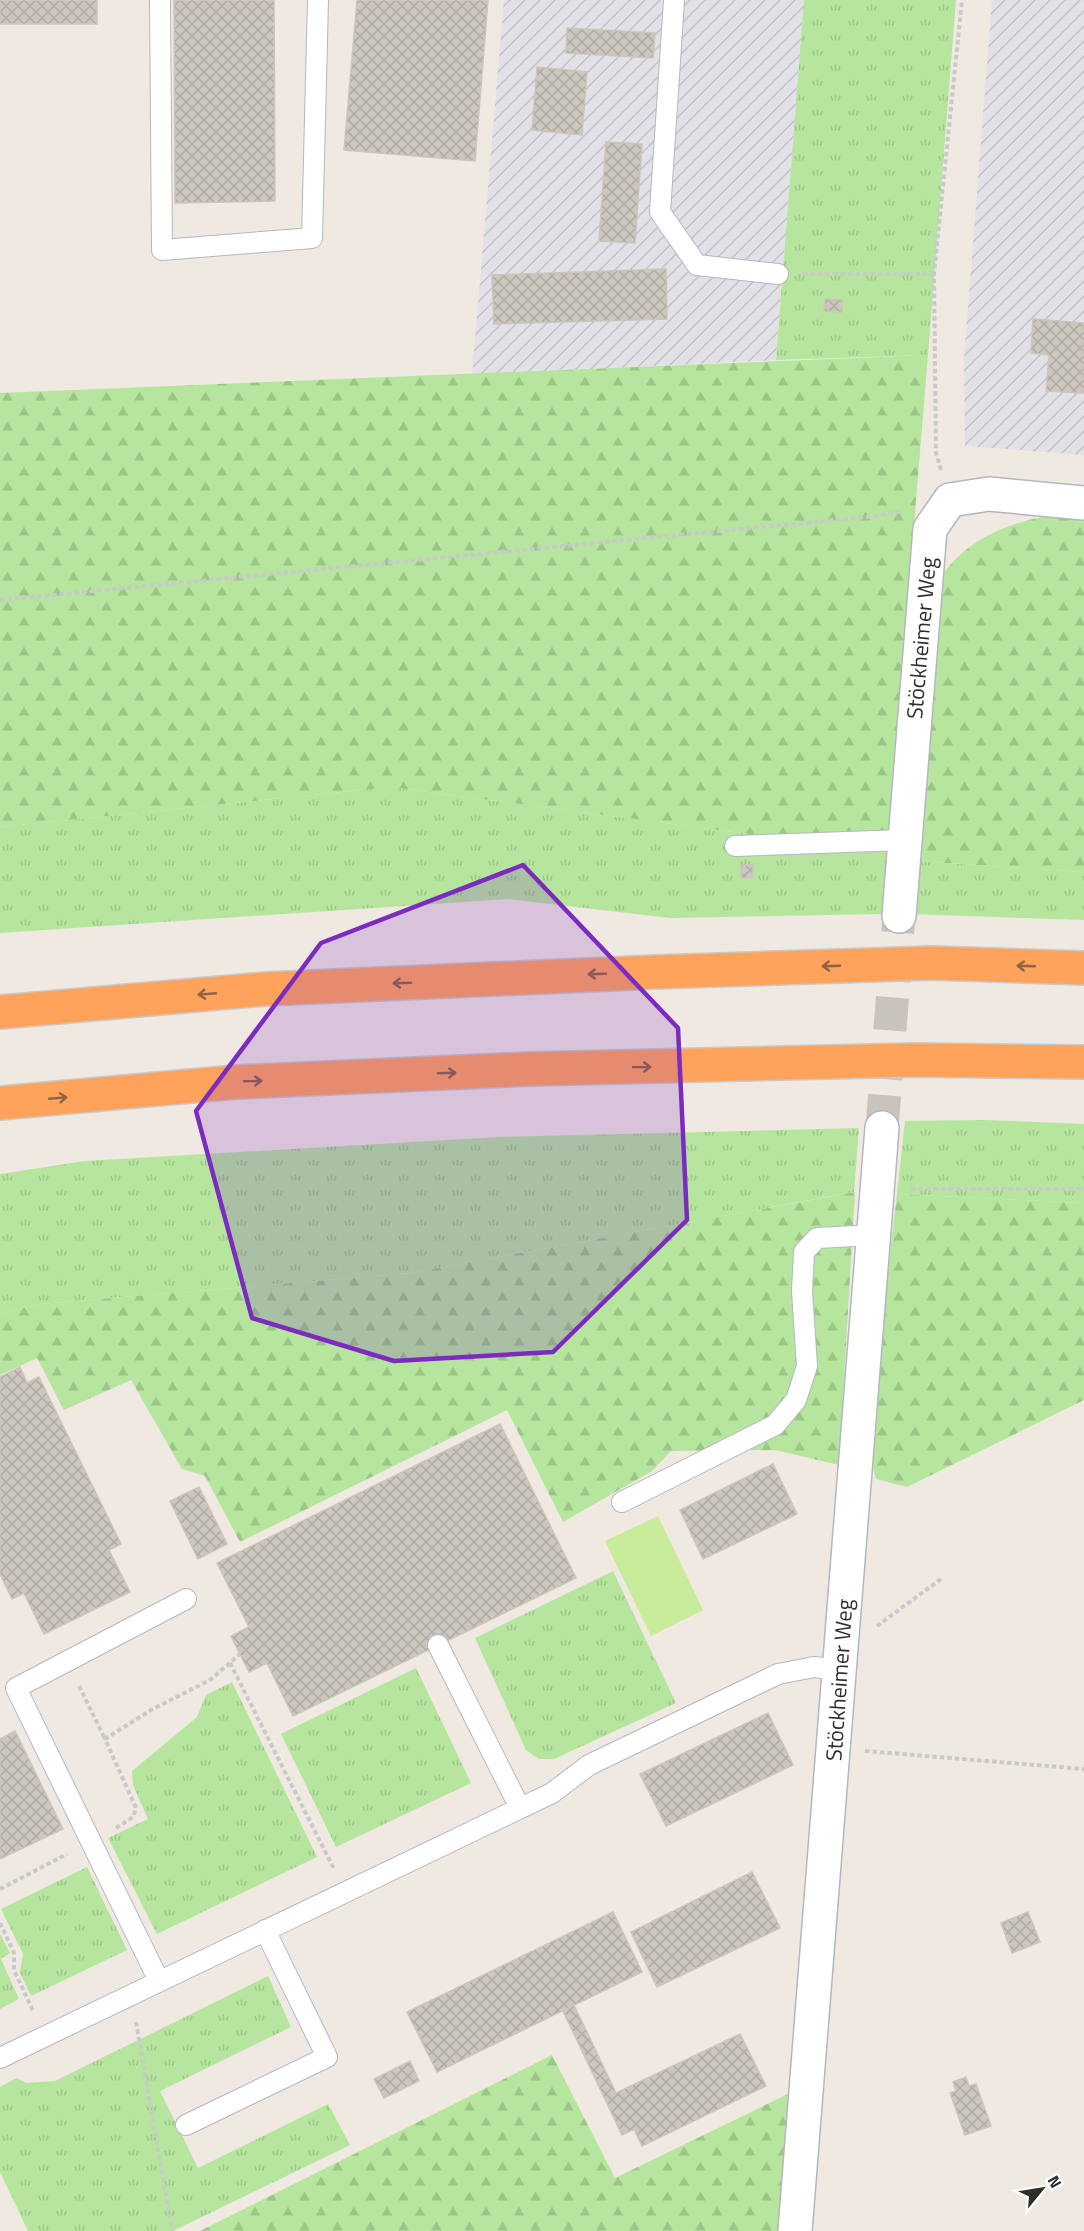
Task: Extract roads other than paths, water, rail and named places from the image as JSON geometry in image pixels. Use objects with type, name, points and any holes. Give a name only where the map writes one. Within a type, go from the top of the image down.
[{"type":"highway","points":[[0,1012],[266,989],[655,972],[932,963],[1084,968]]},
{"type":"highway","points":[[0,1103],[236,1082],[530,1070],[914,1060],[1084,1062]]},
{"type":"street","name":"Stöckheimer Weg","points":[[899,916],[930,529],[950,500],[989,494],[1084,503]]},
{"type":"street","name":"Stöckheimer Weg","points":[[795,2231],[835,1748],[839,1661],[882,1128]]},
{"type":"lane","points":[[160,0],[162,250],[312,238],[318,0]]},
{"type":"lane","points":[[674,0],[660,212],[697,265],[778,273]]},
{"type":"lane","points":[[735,846],[904,840]]},
{"type":"lane","points":[[622,1502],[775,1425],[796,1400],[807,1366],[802,1291],[804,1252],[817,1238],[874,1234]]},
{"type":"lane","points":[[159,1981],[91,1841],[8,1692],[186,1599]]},
{"type":"lane","points":[[438,1645],[520,1808]]},
{"type":"lane","points":[[0,2058],[552,1793],[589,1766],[778,1674],[839,1661]]},
{"type":"lane","points":[[186,2125],[327,2057],[265,1930]]},
{"type":"tunnel","points":[[882,1128],[899,916]]}]
